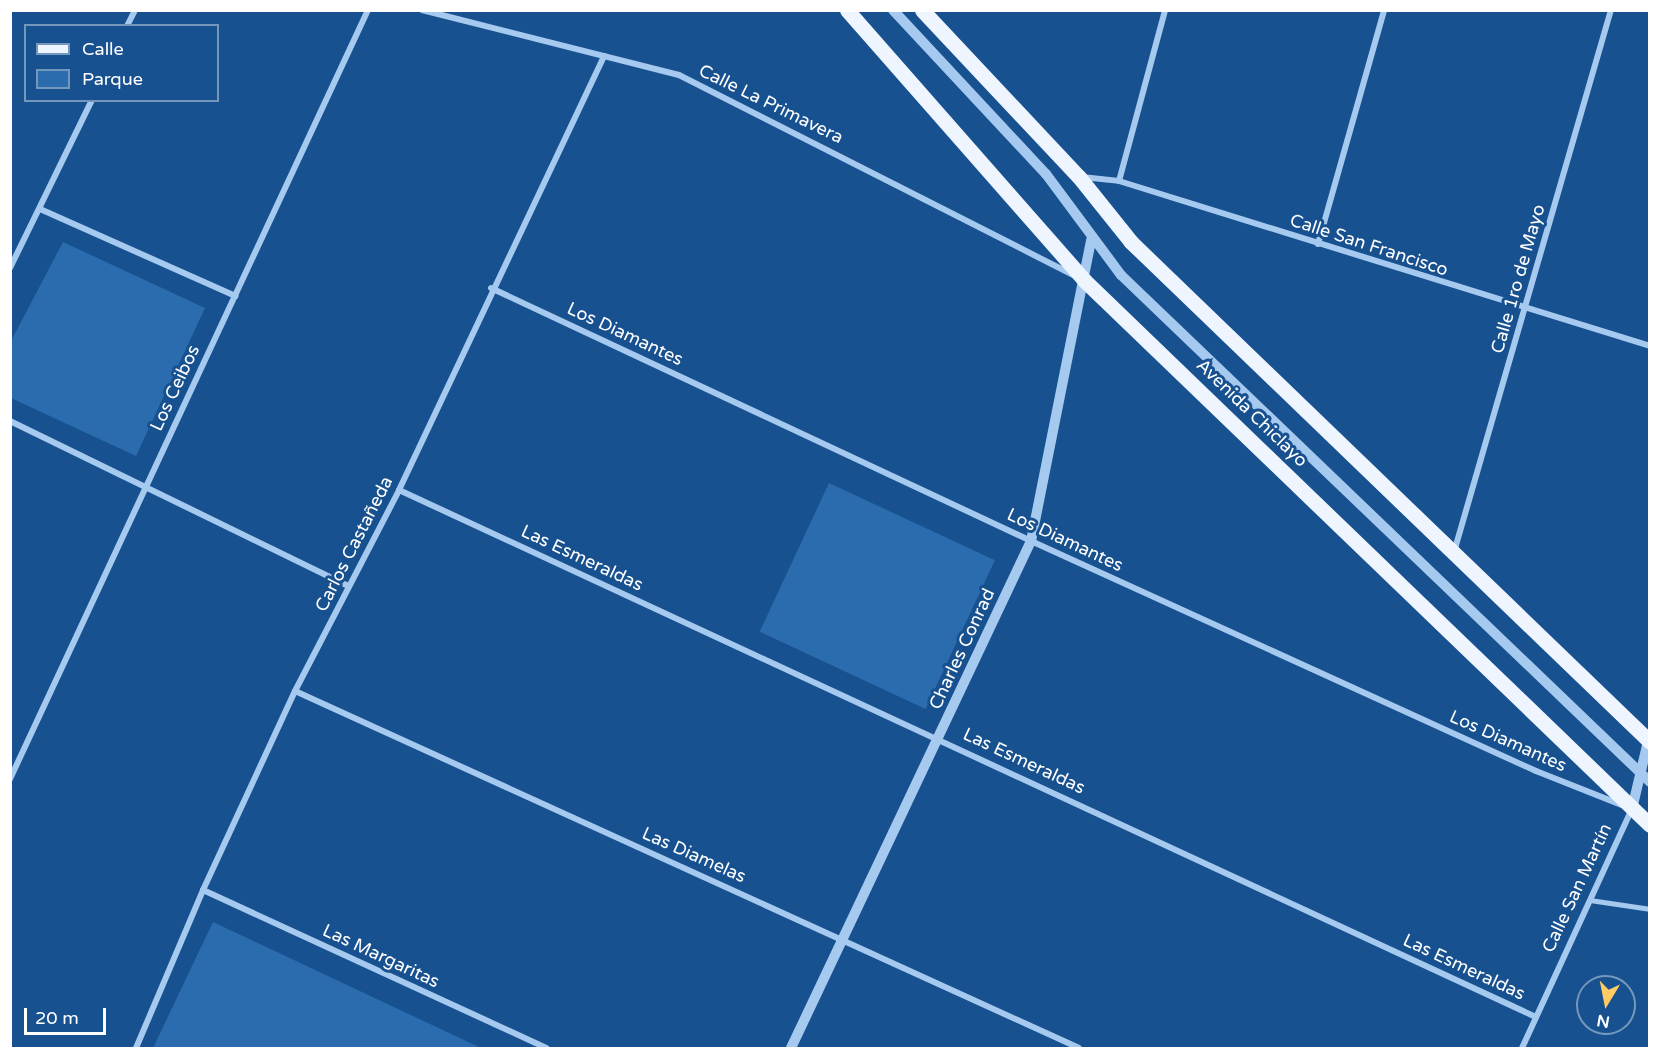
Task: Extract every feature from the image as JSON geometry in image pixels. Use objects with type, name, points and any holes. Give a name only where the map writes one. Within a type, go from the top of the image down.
[{"type":"main road","name":"Avenida Chiclayo","points":[[847,10],[1085,281],[1650,825]]},
{"type":"main road","points":[[929,14],[1079,177],[1131,242],[1298,400],[1453,555],[1649,740]]},
{"type":"street","points":[[129,24],[135,10]]},
{"type":"street","name":"Los Ceibos","points":[[10,779],[368,10]]},
{"type":"street","name":"Calle La Primavera","points":[[422,10],[679,75],[1085,281]]},
{"type":"street","name":"Avenida Chiclayo","points":[[893,10],[1046,174],[1091,240],[1121,275],[1650,782]]},
{"type":"street","points":[[1119,181],[1165,10]]},
{"type":"street","points":[[1318,244],[1384,10]]},
{"type":"street","name":"Calle 1ro de Mayo","points":[[1453,555],[1611,10]]},
{"type":"street","name":"Carlos Castañeda","points":[[136,1048],[203,890],[295,691],[399,490],[491,288],[604,56]]},
{"type":"street","points":[[10,268],[91,102]]},
{"type":"street","name":"Calle San Francisco","points":[[1079,177],[1119,181],[1524,310],[1650,346]]},
{"type":"street","points":[[40,210],[235,297]]},
{"type":"street","name":"Charles Conrad","points":[[791,1048],[1031,541],[1085,281],[1091,240]]},
{"type":"street","name":"Los Diamantes","points":[[491,288],[1031,541],[1536,771],[1632,809]]},
{"type":"street","points":[[10,421],[349,586]]},
{"type":"street","name":"Las Esmeraldas","points":[[399,490],[1536,1017]]},
{"type":"street","name":"Las Diamelas","points":[[295,691],[844,938],[1079,1048]]},
{"type":"street","name":"Calle San Martín","points":[[1522,1048],[1632,809],[1649,740]]},
{"type":"street","name":"Las Margaritas","points":[[203,890],[546,1048]]},
{"type":"lane","points":[[1590,900],[1650,909]]},
{"type":"green space","points":[[63,242],[205,308],[136,456],[11,398],[11,341]]},
{"type":"green space","points":[[829,483],[995,560],[926,709],[760,632]]},
{"type":"green space","points":[[213,922],[481,1048],[153,1048]]}]
